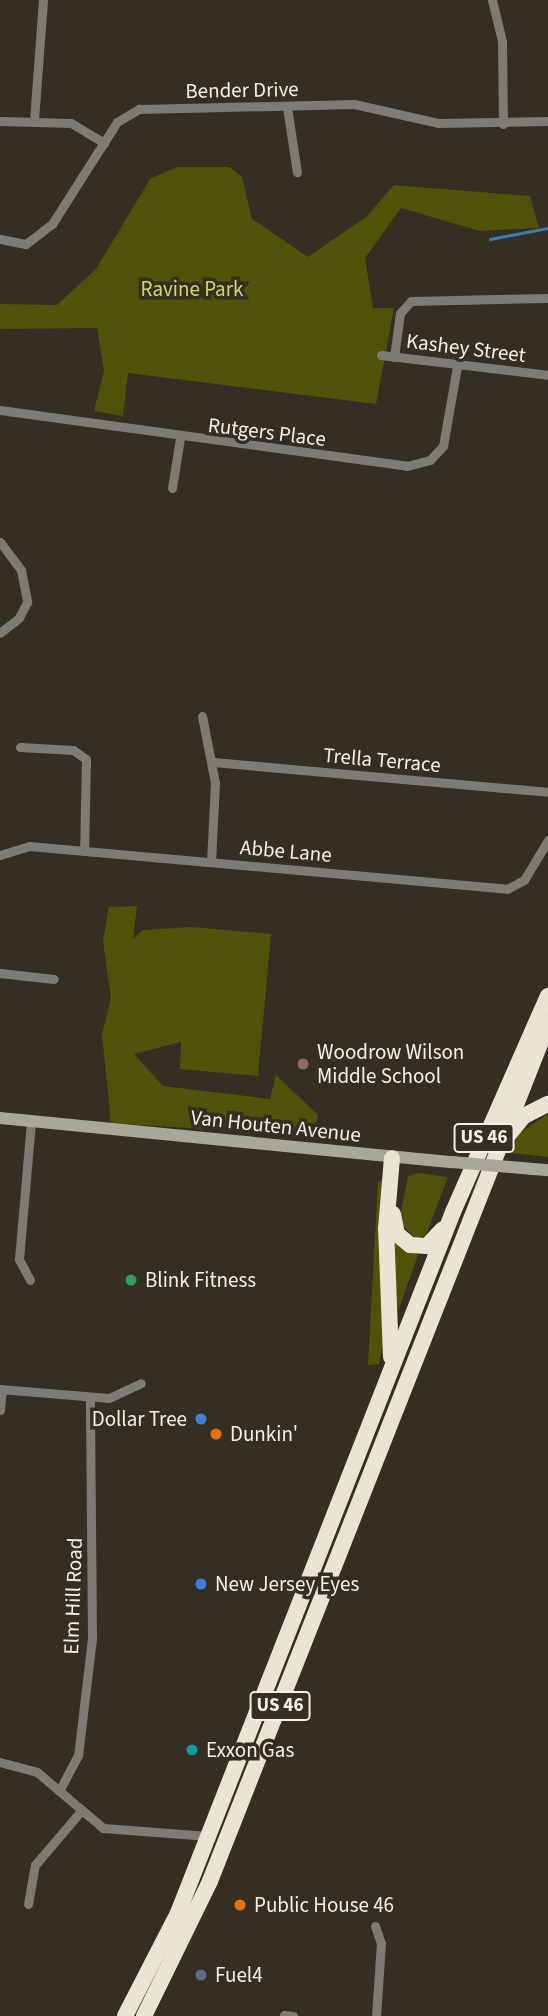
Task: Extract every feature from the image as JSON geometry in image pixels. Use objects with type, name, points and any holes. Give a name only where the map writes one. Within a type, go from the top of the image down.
[{"type":"highway","name":"US 46","points":[[125,2016],[209,1836],[388,1373],[453,1212],[548,996]]},
{"type":"highway","name":"US 46","points":[[145,2016],[210,1881],[548,1024]]},
{"type":"highway","points":[[495,1158],[517,1122],[548,1104]]},
{"type":"highway","points":[[388,1373],[394,1333],[386,1229],[392,1158]]},
{"type":"highway","points":[[390,1187],[397,1234],[410,1245],[433,1242],[453,1212]]},
{"type":"main road","name":"Van Houten Avenue","points":[[0,1118],[392,1158],[548,1170]]},
{"type":"street","points":[[34,120],[43,0]]},
{"type":"street","points":[[492,0],[502,41],[503,124]]},
{"type":"street","name":"Bender Drive","points":[[0,239],[26,244],[52,224],[117,122],[139,110],[354,104],[438,124],[548,121]]},
{"type":"street","points":[[287,107],[297,172]]},
{"type":"street","points":[[0,121],[71,123],[104,143]]},
{"type":"street","points":[[394,357],[400,313],[411,301],[548,298]]},
{"type":"street","name":"Kashey Street","points":[[381,355],[457,367],[548,375]]},
{"type":"street","name":"Rutgers Place","points":[[0,410],[180,438],[419,464],[437,454],[448,436],[457,367]]},
{"type":"street","points":[[173,488],[180,438]]},
{"type":"street","points":[[0,542],[21,570],[26,592],[24,612],[0,633]]},
{"type":"street","points":[[202,716],[213,762],[211,862]]},
{"type":"street","points":[[20,747],[73,750],[86,759],[84,851]]},
{"type":"street","name":"Trella Terrace","points":[[213,762],[548,792]]},
{"type":"street","name":"Abbe Lane","points":[[0,856],[13,846],[507,889],[524,880],[548,840]]},
{"type":"street","points":[[0,973],[54,979]]},
{"type":"street","points":[[30,1280],[19,1259],[31,1121]]},
{"type":"street","points":[[0,1410],[1,1389],[109,1398],[141,1382]]},
{"type":"street","name":"Elm Hill Road","points":[[59,1791],[78,1756],[92,1638],[90,1397]]},
{"type":"street","points":[[0,1762],[28,1768],[81,1811],[121,1831],[209,1836]]},
{"type":"street","points":[[27,1904],[35,1865],[81,1811]]},
{"type":"street","points":[[375,1926],[382,1943],[376,2016]]},
{"type":"street","points":[[284,2015],[293,2016]]},
{"type":"green space","name":"Ravine Park","points":[[177,167],[229,167],[242,177],[252,219],[308,257],[366,217],[394,185],[530,196],[539,228],[480,231],[401,208],[365,258],[373,308],[394,308],[376,404],[128,373],[123,416],[94,411],[104,371],[97,328],[0,329],[0,304],[57,305],[96,269],[150,179]]},
{"type":"green space","points":[[137,906],[133,939],[143,930],[192,927],[271,934],[258,1076],[180,1069],[181,1042],[134,1054],[163,1086],[270,1099],[276,1075],[318,1115],[313,1136],[111,1123],[102,1034],[111,998],[103,941],[109,907]]},
{"type":"green space","points":[[548,1114],[548,1157],[511,1153],[519,1133]]},
{"type":"green space","points":[[418,1173],[448,1177],[426,1235],[416,1239],[399,1222],[408,1176]]},
{"type":"green space","points":[[384,1179],[388,1319],[379,1364],[368,1365],[378,1182]]},
{"type":"green space","points":[[392,1241],[418,1255],[398,1311]]},
{"type":"waterway","points":[[490,239],[548,228]]},
{"type":"place","name":"Woodrow Wilson Middle School","points":[[303,1064]]},
{"type":"place","name":"Blink Fitness","points":[[131,1280]]},
{"type":"place","name":"Dollar Tree","points":[[201,1419]]},
{"type":"place","name":"Dunkin'","points":[[216,1434]]},
{"type":"place","name":"New Jersey Eyes","points":[[201,1584]]},
{"type":"place","name":"Exxon Gas","points":[[192,1750]]},
{"type":"place","name":"Public House 46","points":[[240,1905]]},
{"type":"place","name":"Fuel4","points":[[201,1975]]}]
